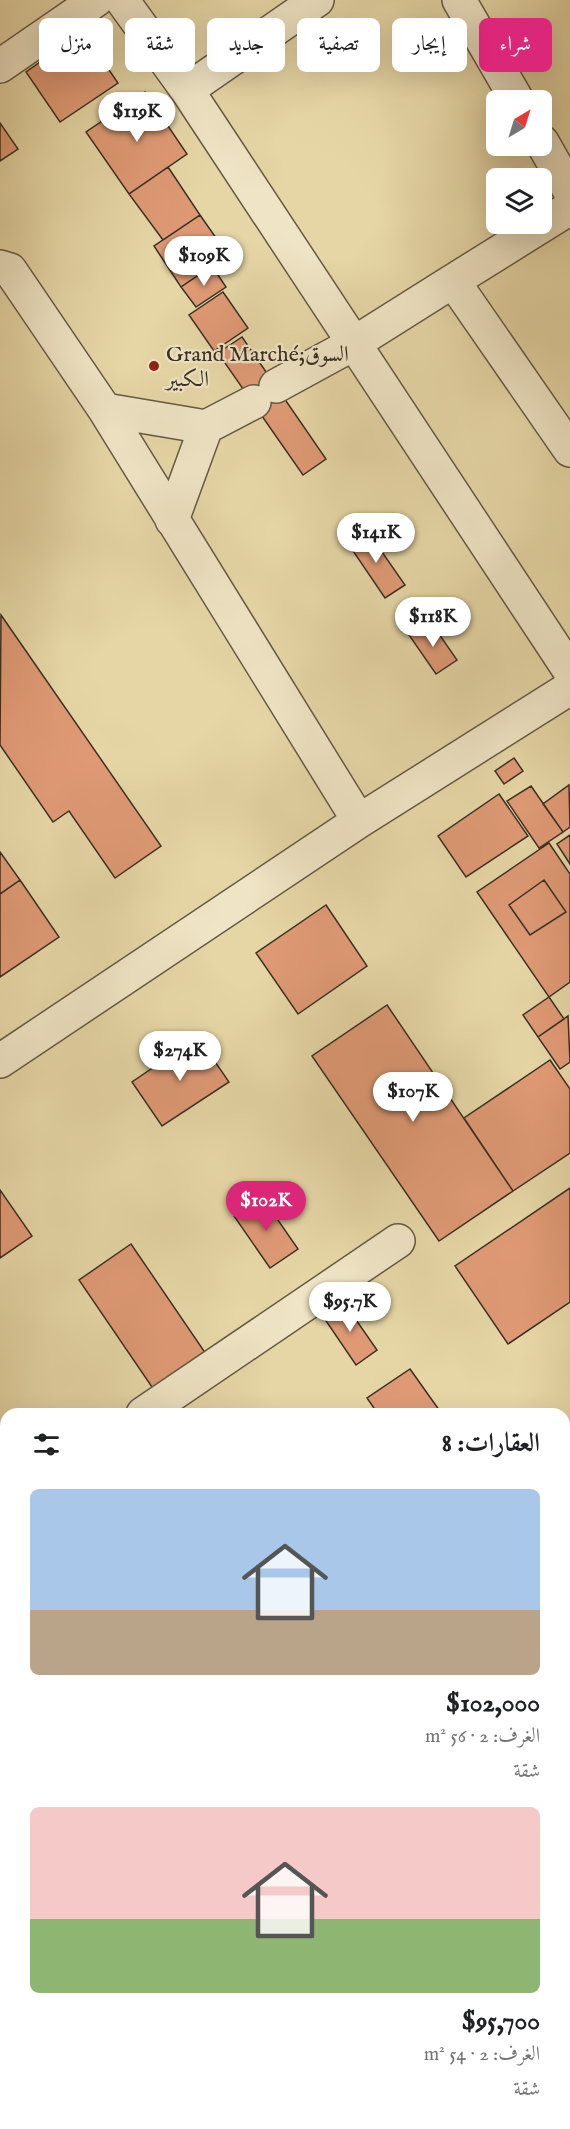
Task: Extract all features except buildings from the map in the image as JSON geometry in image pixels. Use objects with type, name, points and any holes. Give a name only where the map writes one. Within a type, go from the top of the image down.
[{"type":"street","points":[[0,66],[96,0]]},
{"type":"street","points":[[122,0],[187,90],[570,671]]},
{"type":"street","points":[[187,90],[317,0]]},
{"type":"street","points":[[459,0],[511,90]]},
{"type":"street","points":[[550,156],[570,191]]},
{"type":"street","points":[[172,520],[206,428],[353,344],[570,208]]},
{"type":"street","points":[[0,267],[10,270],[105,410],[359,820]]},
{"type":"street","points":[[453,281],[570,450]]},
{"type":"street","points":[[105,410],[206,428]]},
{"type":"street","points":[[0,1061],[359,820],[570,688]]},
{"type":"street","points":[[152,1408],[398,1241]]},
{"type":"place","name":"Grand Marché;السوق الكبير","points":[[154,366]]}]
